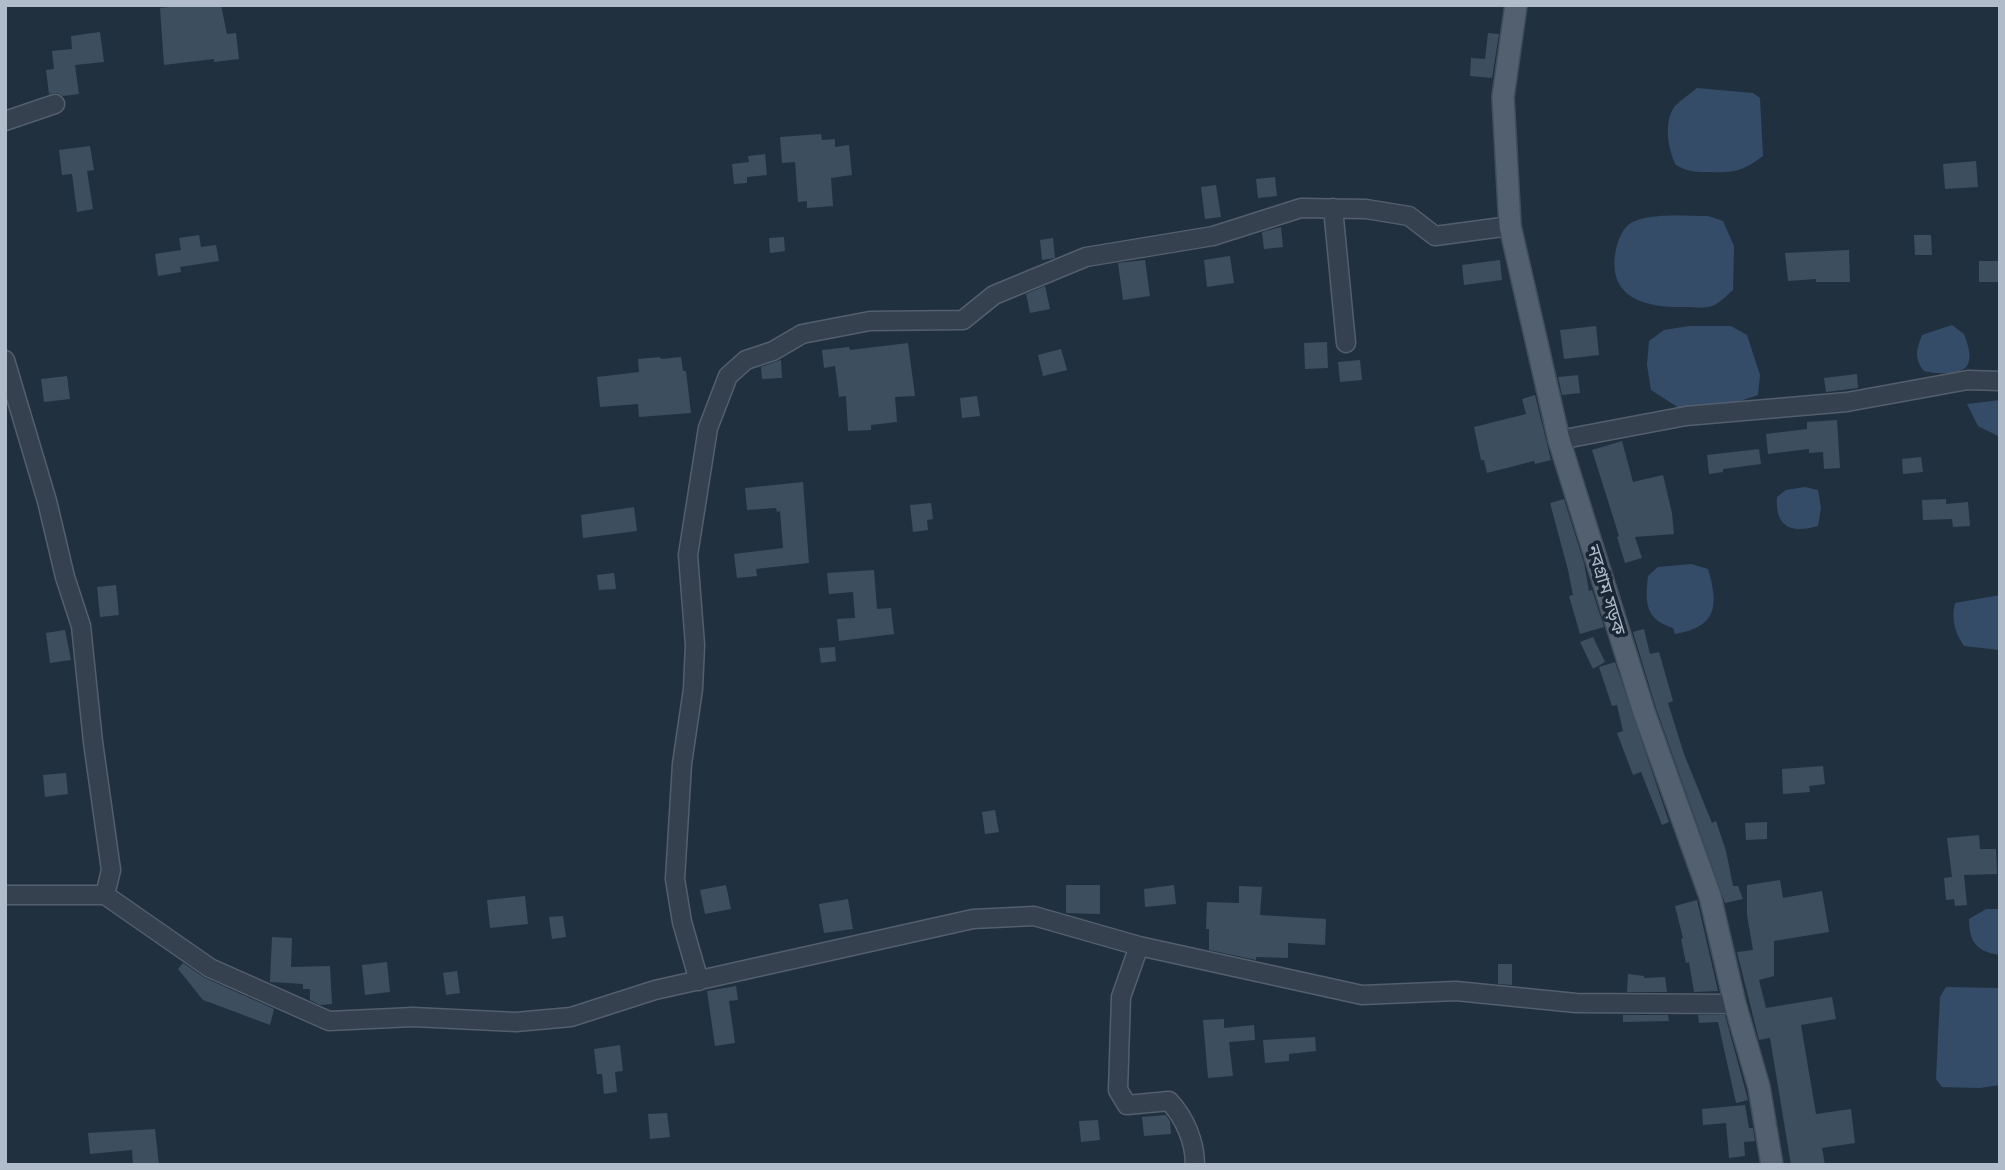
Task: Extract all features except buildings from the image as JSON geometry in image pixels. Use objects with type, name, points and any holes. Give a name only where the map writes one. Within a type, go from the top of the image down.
[{"type":"main road","name":"নবগ্রাম সড়ক","points":[[1516,5],[1503,97],[1510,226],[1559,440],[1644,712],[1710,896],[1735,1004],[1759,1087],[1772,1165]]},
{"type":"street","points":[[5,121],[55,104]]},
{"type":"street","points":[[699,981],[682,922],[675,879],[682,764],[694,678],[695,645],[688,555],[708,428],[728,376],[746,360],[774,351],[802,334],[870,321],[963,320],[994,295],[1086,257],[1213,236],[1301,208],[1366,209],[1409,216],[1434,236],[1510,226]]},
{"type":"street","points":[[1333,208],[1346,343]]},
{"type":"street","points":[[5,360],[47,501],[65,578],[81,626],[94,755],[111,870],[104,895]]},
{"type":"street","points":[[1559,440],[1686,416],[1847,402],[1968,380],[2000,381]]},
{"type":"street","points":[[5,895],[104,895],[211,968],[329,1021],[413,1017],[516,1022],[571,1017],[655,990],[973,919],[1034,916],[1139,946],[1362,995],[1456,991],[1576,1003],[1735,1004]]},
{"type":"street","points":[[1139,946],[1121,997],[1118,1090],[1127,1105],[1169,1101],[1178,1111],[1187,1130],[1195,1150],[1195,1165]]},
{"type":"water","points":[[1697,88],[1753,93],[1760,98],[1763,156],[1744,168],[1726,172],[1692,171],[1676,165],[1669,144],[1669,119],[1675,106]]},
{"type":"water","points":[[1655,216],[1708,216],[1723,221],[1734,246],[1733,290],[1723,299],[1706,307],[1670,307],[1643,302],[1623,289],[1614,266],[1618,243],[1628,225]]},
{"type":"water","points":[[1952,325],[1964,334],[1969,355],[1967,366],[1950,373],[1924,371],[1917,354],[1922,335]]},
{"type":"water","points":[[1689,326],[1731,326],[1747,335],[1760,375],[1758,395],[1731,404],[1679,408],[1651,390],[1647,365],[1649,341],[1664,330]]},
{"type":"water","points":[[2000,400],[2000,437],[1978,426],[1967,404]]},
{"type":"water","points":[[1805,487],[1818,490],[1821,508],[1818,526],[1800,529],[1787,526],[1779,515],[1777,497],[1786,490]]},
{"type":"water","points":[[1691,564],[1708,569],[1713,594],[1711,613],[1699,626],[1675,634],[1673,628],[1657,620],[1649,609],[1648,576],[1658,567]]},
{"type":"water","points":[[2000,595],[2000,650],[1964,646],[1955,626],[1955,603]]},
{"type":"water","points":[[1986,909],[2000,909],[2000,955],[1980,948],[1971,934],[1969,919]]},
{"type":"water","points":[[1946,987],[2000,988],[2000,1085],[1980,1088],[1942,1087],[1936,1079],[1940,997]]}]
